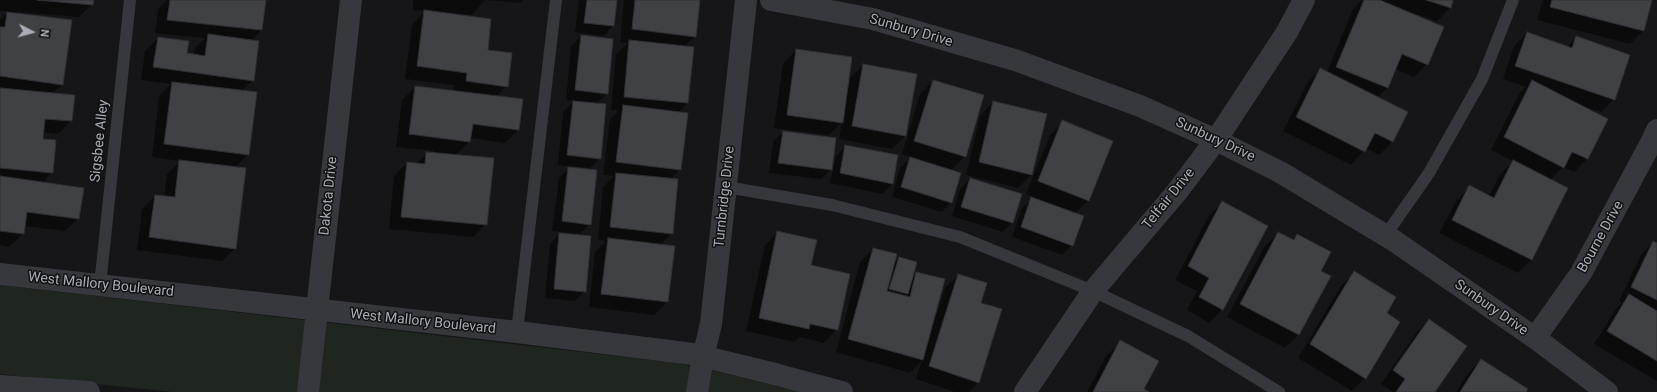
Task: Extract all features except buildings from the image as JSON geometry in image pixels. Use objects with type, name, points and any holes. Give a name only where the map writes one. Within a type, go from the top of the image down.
[{"type":"street","name":"Dakota Drive","points":[[308,392],[351,0]]},
{"type":"street","name":"Turnbridge Drive","points":[[697,392],[703,356],[711,324],[746,0]]},
{"type":"street","name":"Sunbury Drive","points":[[771,0],[873,19],[1014,60],[1140,106],[1216,140],[1280,172],[1385,236],[1535,338],[1607,392]]},
{"type":"street","name":"Telfair Drive","points":[[1025,392],[1093,291],[1176,193],[1216,140],[1287,32],[1304,0]]},
{"type":"street","name":"Bourne Drive","points":[[1535,338],[1581,273],[1657,130]]},
{"type":"street","name":"West Mallory Boulevard","points":[[0,274],[516,332],[703,356],[842,392]]},
{"type":"street","points":[[0,386],[89,392]]},
{"type":"lane","name":"Sigsbee Alley","points":[[100,285],[130,0]]},
{"type":"lane","points":[[516,332],[556,0]]},
{"type":"lane","points":[[1385,236],[1429,173],[1482,79],[1513,0]]},
{"type":"lane","points":[[726,187],[832,205],[960,237],[1093,291],[1188,336],[1279,392]]},
{"type":"shaded area","points":[[0,285],[677,363],[807,392],[173,392],[0,374]]}]
